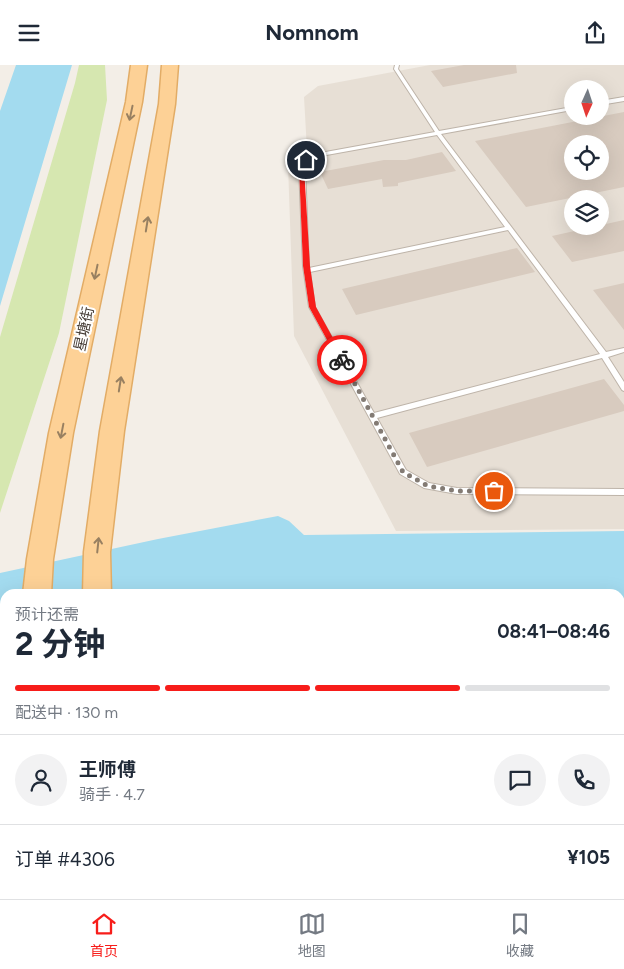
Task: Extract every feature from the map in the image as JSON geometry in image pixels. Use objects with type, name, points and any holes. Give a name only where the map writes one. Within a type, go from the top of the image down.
[{"type":"main road","name":"星塘街","points":[[37,589],[40,559],[61,433],[134,102],[139,65]]},
{"type":"main road","points":[[97,589],[97,552],[112,431],[165,114],[170,65]]},
{"type":"lane","points":[[397,65],[396,69],[438,133],[604,355],[624,388]]},
{"type":"lane","points":[[609,102],[624,99]]},
{"type":"lane","points":[[564,109],[320,155],[306,160],[302,167],[307,271],[312,307],[403,472],[428,486],[457,491],[624,492]]},
{"type":"lane","points":[[307,271],[509,228]]},
{"type":"lane","points":[[372,416],[624,350]]},
{"type":"shaded area","points":[[430,65],[624,65],[624,529],[396,531],[294,336],[288,165],[307,150],[304,97],[318,86]]},
{"type":"green space","points":[[79,65],[105,65],[107,100],[59,333],[0,513],[0,337]]},
{"type":"water","points":[[16,65],[72,65],[0,306],[0,111]]},
{"type":"water","points":[[278,516],[289,521],[304,535],[624,531],[624,589],[0,589],[0,573],[158,539]]},
{"type":"building","points":[[464,65],[516,65],[517,73],[443,87],[431,71]]},
{"type":"building","points":[[624,112],[624,187],[609,190],[564,190],[564,199],[526,207],[475,141],[564,124],[609,125],[609,115]]},
{"type":"building","points":[[442,152],[456,171],[398,183],[398,186],[383,187],[382,179],[328,189],[320,172],[384,160],[406,160]]},
{"type":"building","points":[[624,220],[624,251],[572,262],[552,236],[564,233],[564,235],[609,235],[609,223]]},
{"type":"building","points":[[517,248],[535,272],[356,315],[342,289]]},
{"type":"building","points":[[624,283],[624,330],[593,290]]},
{"type":"building","points":[[604,379],[624,405],[624,411],[427,467],[409,433]]},
{"type":"way so far","points":[[342,360],[403,472],[428,486],[457,491],[494,491]]},
{"type":"route","points":[[306,160],[302,167],[306,266],[312,307],[342,360]]}]
